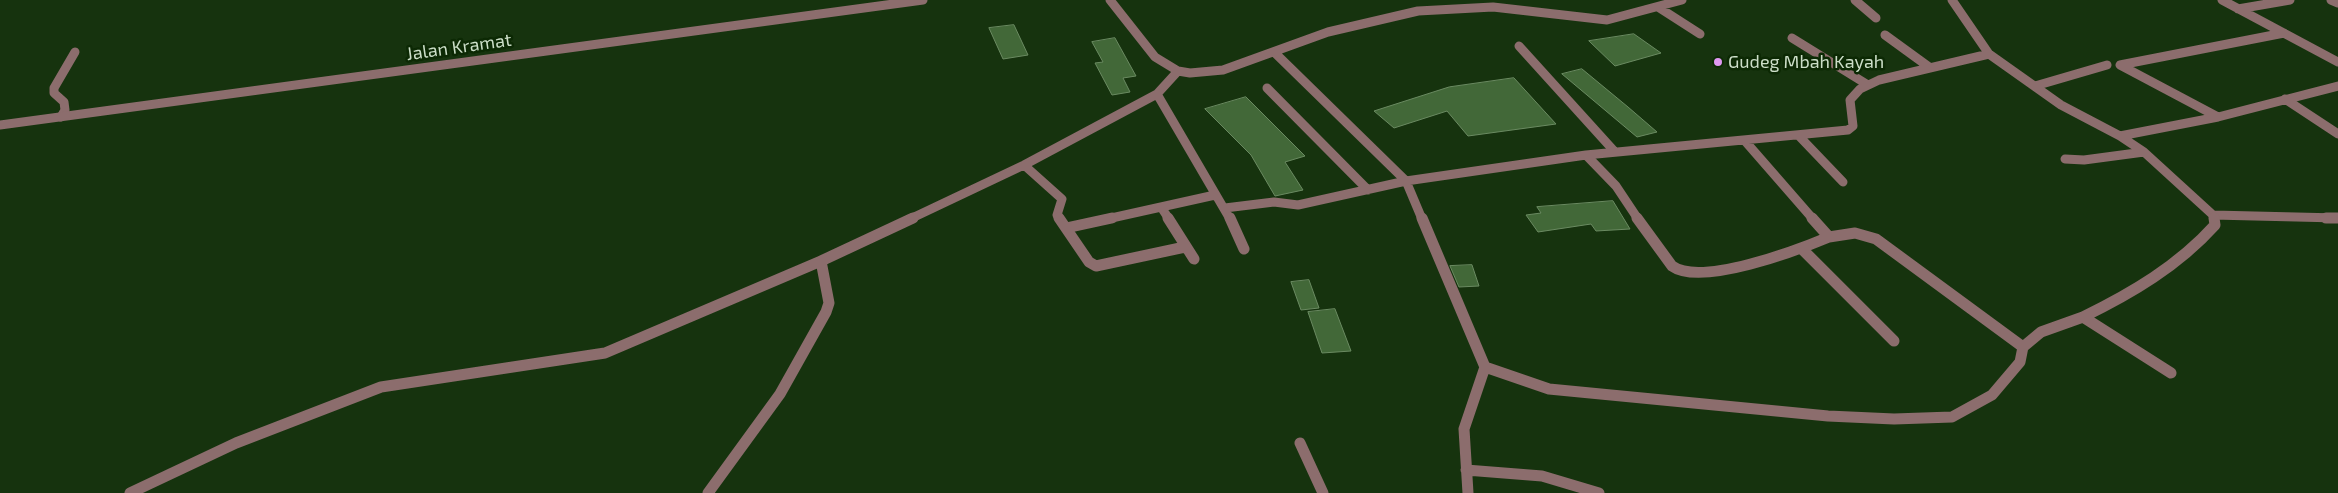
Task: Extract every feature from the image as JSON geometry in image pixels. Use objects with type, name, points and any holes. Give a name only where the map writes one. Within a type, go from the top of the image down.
[{"type":"street","name":"Jalan Kramat","points":[[0,125],[923,0]]},
{"type":"street","points":[[1110,0],[1155,57],[1178,71],[1197,73],[1223,70],[1356,24],[1418,11],[1493,7],[1608,20],[1682,0]]},
{"type":"street","points":[[1855,0],[1876,18]]},
{"type":"street","points":[[1485,367],[1549,389],[1828,416],[1894,419],[1952,417],[1992,395],[2020,362],[2024,347],[2041,332],[2083,317],[2120,299],[2205,237],[2215,225],[2213,215],[2144,152],[2120,136],[2061,105],[1989,54],[1952,0]]},
{"type":"street","points":[[2222,0],[2338,62]]},
{"type":"street","points":[[2238,9],[2290,0]]},
{"type":"street","points":[[2332,0],[2338,3]]},
{"type":"street","points":[[1658,7],[1700,34]]},
{"type":"street","points":[[2218,117],[2124,70],[2120,64],[2284,32]]},
{"type":"street","points":[[1885,36],[1929,67]]},
{"type":"street","points":[[1792,38],[1868,85]]},
{"type":"street","points":[[1519,46],[1615,152]]},
{"type":"street","points":[[61,117],[65,110],[64,102],[54,93],[54,88],[75,52]]},
{"type":"street","points":[[1274,52],[1406,181],[1485,367],[1464,428],[1468,493]]},
{"type":"street","points":[[1225,208],[1274,202],[1298,205],[1406,181],[1586,155],[1848,130],[1853,126],[1854,120],[1850,100],[1860,88],[1929,67],[1989,54]]},
{"type":"street","points":[[2035,86],[2107,65]]},
{"type":"street","points":[[130,493],[236,443],[381,387],[605,353],[820,261],[1024,165],[1157,94],[1178,71]]},
{"type":"street","points":[[2120,136],[2218,117],[2338,86]]},
{"type":"street","points":[[1267,88],[1368,190]]},
{"type":"street","points":[[1157,94],[1225,208],[1244,249]]},
{"type":"street","points":[[2285,99],[2338,134]]},
{"type":"street","points":[[1798,135],[1843,182]]},
{"type":"street","points":[[1745,141],[1829,236]]},
{"type":"street","points":[[2065,159],[2084,160],[2144,152]]},
{"type":"street","points":[[1586,155],[1619,190],[1656,246],[1677,271],[1701,274],[1759,261],[1801,248],[1829,236],[1855,234],[1876,239],[2024,347]]},
{"type":"street","points":[[1024,165],[1062,199],[1057,216],[1089,262],[1096,266],[1185,247]]},
{"type":"street","points":[[1066,228],[1215,194]]},
{"type":"street","points":[[1161,207],[1194,259]]},
{"type":"street","points":[[2213,215],[2338,218]]},
{"type":"street","points":[[1801,248],[1894,341]]},
{"type":"street","points":[[708,493],[780,394],[826,312],[829,302],[820,261]]},
{"type":"street","points":[[2083,317],[2171,373]]},
{"type":"street","points":[[1300,443],[1323,493]]},
{"type":"street","points":[[1466,470],[1542,476],[1599,493]]},
{"type":"building","points":[[1014,25],[1028,55],[1003,59],[989,28]]},
{"type":"building","points":[[1634,34],[1661,53],[1615,66],[1589,41]]},
{"type":"building","points":[[1115,38],[1136,76],[1123,78],[1130,92],[1112,95],[1095,63],[1103,62],[1092,42]]},
{"type":"building","points":[[1582,69],[1657,132],[1637,137],[1562,74]]},
{"type":"building","points":[[1514,78],[1556,124],[1468,136],[1447,111],[1394,128],[1374,111],[1449,87]]},
{"type":"building","points":[[1246,97],[1305,156],[1285,162],[1303,190],[1275,196],[1251,155],[1205,109]]},
{"type":"building","points":[[1613,201],[1630,229],[1596,231],[1591,224],[1538,232],[1526,215],[1541,213],[1537,207]]},
{"type":"building","points":[[1472,265],[1479,286],[1459,287],[1450,266]]},
{"type":"building","points":[[1309,280],[1319,308],[1301,310],[1291,282]]},
{"type":"building","points":[[1335,309],[1351,351],[1322,353],[1308,312]]},
{"type":"place","name":"Gudeg Mbah Kayah","points":[[1718,62]]}]
